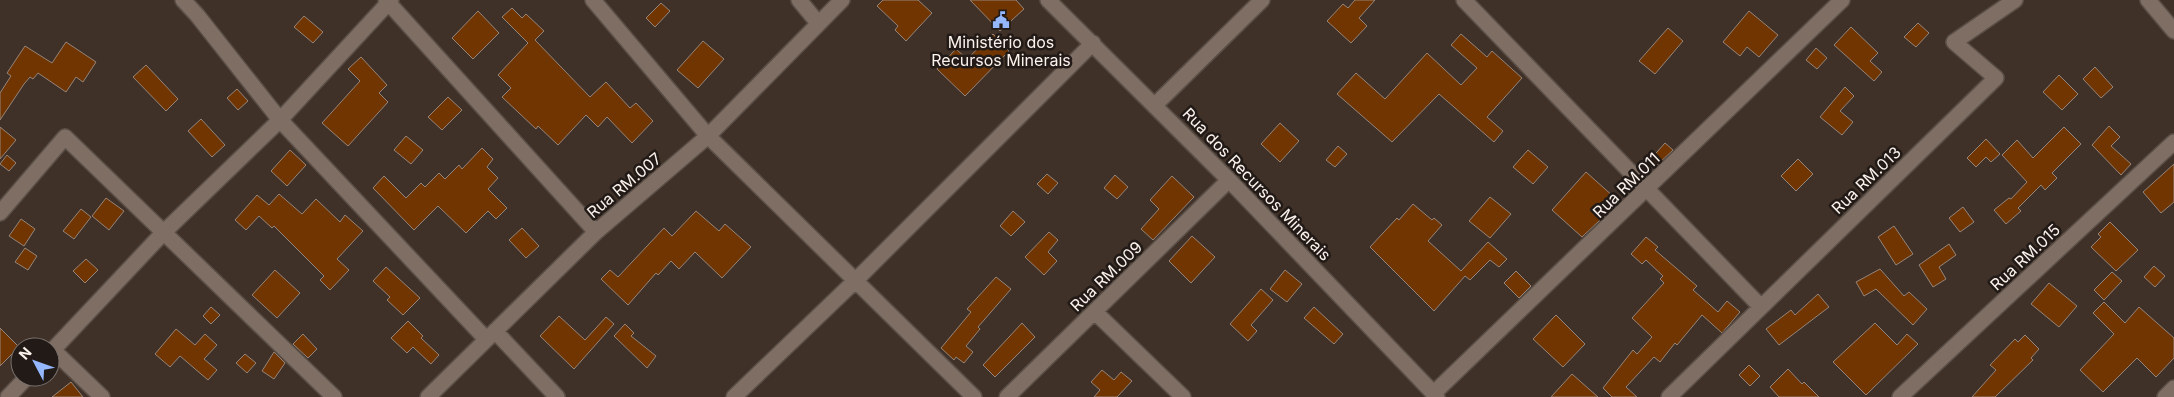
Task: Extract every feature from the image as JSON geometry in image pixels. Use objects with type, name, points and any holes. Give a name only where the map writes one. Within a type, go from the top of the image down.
[{"type":"street","points":[[183,0],[280,120],[490,335],[556,397]]},
{"type":"street","points":[[593,0],[708,136],[974,397]]},
{"type":"street","points":[[799,0],[818,23]]},
{"type":"street","name":"Rua RM.007","points":[[428,397],[596,232],[708,136],[842,0]]},
{"type":"street","name":"Rua dos Recursos Minerais","points":[[1048,0],[1155,104],[1435,395]]},
{"type":"street","points":[[1155,104],[1262,0]]},
{"type":"street","points":[[1464,0],[1761,307]]},
{"type":"street","name":"Rua RM.011","points":[[1435,395],[1842,0]]},
{"type":"street","name":"Rua RM.013","points":[[1669,397],[1996,78],[1954,42],[2015,0]]},
{"type":"street","points":[[2148,0],[2174,31]]},
{"type":"street","points":[[60,342],[164,232],[280,120],[388,1],[596,232]]},
{"type":"street","points":[[734,397],[855,281],[1093,43]]},
{"type":"street","points":[[0,213],[65,137],[334,397]]},
{"type":"street","name":"Rua RM.015","points":[[1900,397],[2174,142]]},
{"type":"street","name":"Rua RM.009","points":[[1007,397],[1229,180]]},
{"type":"street","points":[[1094,312],[1183,397]]},
{"type":"street","points":[[60,359],[102,397]]},
{"type":"street","points":[[8,397],[18,387]]},
{"type":"street","points":[[2165,397],[2174,388]]},
{"type":"building","points":[[883,0],[918,0],[932,13],[906,41],[895,30],[898,26],[877,6]]},
{"type":"building","name":"Ministério dos Recursos Minerais","points":[[970,0],[1016,0],[1024,9],[1000,31]]},
{"type":"building","points":[[1355,0],[1375,0],[1359,18],[1367,26],[1351,43],[1327,21],[1343,4],[1348,8]]},
{"type":"building","points":[[661,3],[670,11],[655,27],[646,18]]},
{"type":"building","points":[[512,8],[522,18],[526,14],[544,31],[535,40],[590,97],[606,82],[630,108],[636,103],[653,121],[632,143],[607,117],[598,127],[586,115],[558,145],[538,126],[536,129],[502,97],[511,88],[498,75],[528,43],[502,17]]},
{"type":"building","points":[[478,11],[499,33],[473,59],[452,38]]},
{"type":"building","points":[[1749,11],[1778,35],[1759,57],[1747,47],[1740,56],[1723,42]]},
{"type":"building","points":[[304,16],[323,32],[313,43],[294,27]]},
{"type":"building","points":[[1918,23],[1929,33],[1916,47],[1904,37]]},
{"type":"building","points":[[1851,27],[1878,53],[1870,61],[1882,72],[1874,81],[1834,45]]},
{"type":"building","points":[[1668,28],[1683,41],[1655,74],[1639,61]]},
{"type":"building","points":[[993,34],[1009,51],[965,96],[937,69],[956,49],[967,59]]},
{"type":"building","points":[[1461,34],[1487,57],[1492,51],[1522,78],[1487,117],[1503,131],[1494,142],[1439,94],[1392,142],[1337,94],[1356,73],[1385,99],[1427,53],[1461,85],[1477,68],[1451,45]]},
{"type":"building","points":[[703,41],[724,59],[698,88],[677,70]]},
{"type":"building","points":[[66,42],[96,62],[83,82],[76,77],[66,92],[38,73],[33,79],[30,77],[24,84],[0,120],[0,93],[11,76],[7,73],[25,46],[52,63]]},
{"type":"building","points":[[1816,48],[1827,58],[1817,69],[1806,60]]},
{"type":"building","points":[[361,57],[387,85],[379,93],[388,102],[348,146],[322,123],[360,81],[348,69]]},
{"type":"building","points":[[146,65],[178,99],[166,111],[133,77]]},
{"type":"building","points":[[2095,67],[2113,87],[2101,98],[2083,79]]},
{"type":"building","points":[[2059,75],[2078,94],[2062,110],[2043,92]]},
{"type":"building","points":[[1845,87],[1854,96],[1840,111],[1853,122],[1842,135],[1820,117]]},
{"type":"building","points":[[237,89],[248,101],[238,110],[227,98]]},
{"type":"building","points":[[448,97],[462,110],[442,130],[428,117]]},
{"type":"building","points":[[201,119],[225,145],[212,157],[188,131]]},
{"type":"building","points":[[1280,123],[1299,141],[1280,162],[1261,144]]},
{"type":"building","points":[[2109,126],[2120,137],[2111,146],[2131,164],[2121,175],[2092,145]]},
{"type":"building","points":[[0,127],[16,140],[0,159]]},
{"type":"building","points":[[2064,127],[2081,144],[2052,173],[2057,178],[2045,190],[2041,185],[2018,208],[2021,211],[2006,224],[1994,210],[2009,198],[2011,199],[2027,182],[2002,155],[2017,140],[2033,158]]},
{"type":"building","points":[[406,136],[423,150],[411,164],[394,150]]},
{"type":"building","points":[[1986,139],[2000,154],[1991,162],[1986,157],[1976,167],[1967,158]]},
{"type":"building","points":[[1665,143],[1673,150],[1656,166],[1649,161]]},
{"type":"building","points":[[1338,146],[1347,154],[1335,167],[1326,160]]},
{"type":"building","points":[[482,148],[493,159],[487,167],[498,178],[488,189],[507,208],[496,219],[488,211],[466,233],[438,206],[414,230],[373,188],[384,176],[406,198],[421,183],[425,187],[439,173],[445,179],[459,165],[462,169]]},
{"type":"building","points":[[290,150],[306,165],[287,186],[271,171]]},
{"type":"building","points":[[1528,150],[1548,167],[1533,184],[1513,167]]},
{"type":"building","points":[[7,155],[16,163],[9,171],[0,164]]},
{"type":"building","points":[[1798,159],[1813,174],[1796,191],[1781,176]]},
{"type":"building","points":[[2174,164],[2174,202],[2161,213],[2143,192]]},
{"type":"building","points":[[1586,172],[1614,197],[1596,216],[1600,220],[1582,237],[1552,210]]},
{"type":"building","points":[[1047,174],[1058,183],[1048,194],[1037,184]]},
{"type":"building","points":[[1115,175],[1128,187],[1117,199],[1104,188]]},
{"type":"building","points":[[1172,176],[1194,197],[1153,240],[1141,229],[1159,209],[1150,200]]},
{"type":"building","points":[[279,194],[302,214],[316,199],[340,222],[345,215],[363,231],[337,259],[349,270],[330,290],[320,280],[324,276],[274,226],[272,228],[259,216],[246,230],[235,220],[257,195],[269,205]]},
{"type":"building","points":[[1490,197],[1511,214],[1490,238],[1469,221]]},
{"type":"building","points":[[106,198],[124,211],[109,230],[92,216]]},
{"type":"building","points":[[1413,204],[1432,220],[1434,218],[1442,225],[1428,241],[1461,271],[1488,242],[1507,259],[1499,267],[1490,260],[1470,280],[1465,276],[1434,311],[1370,247]]},
{"type":"building","points":[[1963,207],[1974,222],[1960,232],[1949,218]]},
{"type":"building","points":[[81,209],[91,217],[74,239],[63,231]]},
{"type":"building","points":[[696,211],[719,231],[725,224],[751,247],[722,278],[695,252],[679,269],[671,261],[658,275],[656,273],[628,305],[601,279],[610,270],[618,277],[664,228],[672,236]]},
{"type":"building","points":[[1013,211],[1025,222],[1011,236],[1000,226]]},
{"type":"building","points":[[21,219],[35,229],[24,246],[9,236]]},
{"type":"building","points":[[2110,222],[2138,250],[2116,271],[2091,247],[2101,237],[2098,234]]},
{"type":"building","points":[[1894,226],[1913,254],[1896,265],[1878,237]]},
{"type":"building","points":[[522,228],[539,246],[526,258],[509,240]]},
{"type":"building","points":[[1049,232],[1058,240],[1048,252],[1057,261],[1044,275],[1025,257]]},
{"type":"building","points":[[1192,236],[1215,257],[1191,283],[1169,261]]},
{"type":"building","points":[[1646,237],[1658,247],[1655,250],[1697,286],[1693,290],[1718,312],[1727,301],[1740,312],[1722,333],[1702,315],[1660,362],[1654,357],[1626,387],[1637,397],[1612,397],[1603,388],[1633,350],[1637,354],[1652,337],[1632,318],[1664,283],[1660,279],[1663,276],[1646,260],[1642,264],[1631,254]]},
{"type":"building","points":[[1949,244],[1956,255],[1939,267],[1946,279],[1933,287],[1919,265]]},
{"type":"building","points":[[25,248],[37,256],[28,270],[15,262]]},
{"type":"building","points":[[86,259],[98,270],[85,283],[73,271]]},
{"type":"building","points":[[2154,266],[2165,276],[2155,287],[2144,277]]},
{"type":"building","points":[[386,267],[420,298],[403,315],[387,300],[390,297],[373,281]]},
{"type":"building","points":[[1880,269],[1904,296],[1909,292],[1927,309],[1913,325],[1876,289],[1864,296],[1856,282]]},
{"type":"building","points":[[275,270],[300,293],[277,318],[252,295]]},
{"type":"building","points":[[1285,270],[1302,284],[1287,302],[1270,289]]},
{"type":"building","points":[[1516,271],[1531,286],[1519,298],[1504,283]]},
{"type":"building","points":[[2112,272],[2122,281],[2104,300],[2094,290]]},
{"type":"building","points":[[996,277],[1011,289],[978,327],[980,329],[966,346],[973,352],[964,363],[956,357],[954,360],[941,348],[971,312],[967,309]]},
{"type":"building","points":[[2049,283],[2077,306],[2059,327],[2031,304]]},
{"type":"building","points":[[1261,289],[1273,300],[1251,325],[1257,331],[1248,341],[1230,324]]},
{"type":"building","points":[[1818,294],[1829,307],[1779,345],[1766,329],[1791,310],[1795,315]]},
{"type":"building","points":[[2104,302],[2125,323],[2139,307],[2174,338],[2174,358],[2156,377],[2137,358],[2103,392],[2080,370],[2114,334],[2093,313]]},
{"type":"building","points":[[211,307],[220,315],[211,324],[203,316]]},
{"type":"building","points":[[1314,307],[1343,334],[1334,344],[1304,318]]},
{"type":"building","points":[[1556,315],[1585,344],[1563,367],[1533,339]]},
{"type":"building","points":[[559,316],[585,340],[606,317],[614,324],[574,369],[540,336]]},
{"type":"building","points":[[408,321],[423,336],[421,338],[439,355],[431,364],[413,347],[407,353],[391,338]]},
{"type":"building","points":[[1022,323],[1035,337],[995,377],[983,365]]},
{"type":"building","points":[[1875,323],[1897,345],[1907,334],[1918,344],[1866,395],[1833,362]]},
{"type":"building","points":[[625,324],[634,333],[631,336],[656,356],[647,368],[614,336]]},
{"type":"building","points":[[0,328],[10,338],[10,356],[0,366]]},
{"type":"building","points":[[176,329],[195,345],[205,334],[217,345],[204,359],[217,370],[208,380],[180,356],[170,367],[155,354]]},
{"type":"building","points":[[303,334],[317,349],[308,358],[293,344]]},
{"type":"building","points":[[2025,335],[2039,349],[2031,358],[2033,360],[1995,397],[1972,397],[1996,370],[1990,365],[2015,339],[2018,342]]},
{"type":"building","points":[[274,352],[285,363],[274,379],[262,371]]},
{"type":"building","points":[[245,354],[256,363],[247,373],[236,363]]},
{"type":"building","points":[[1749,365],[1760,376],[1750,386],[1739,375]]},
{"type":"building","points":[[1788,369],[1802,384],[1804,382],[1819,397],[1779,397],[1770,387]]},
{"type":"building","points":[[1102,370],[1114,380],[1121,372],[1132,381],[1117,397],[1094,397],[1100,390],[1091,382]]},
{"type":"building","points":[[1572,374],[1598,397],[1551,397]]},
{"type":"building","points":[[71,382],[83,397],[52,397]]},
{"type":"place","name":"Ministério dos Recursos Minerais","points":[[1001,20]]}]
